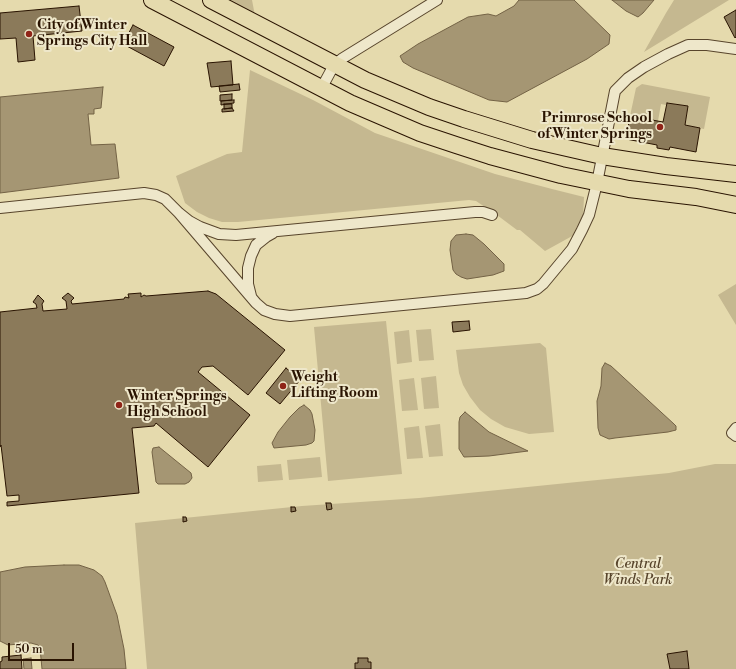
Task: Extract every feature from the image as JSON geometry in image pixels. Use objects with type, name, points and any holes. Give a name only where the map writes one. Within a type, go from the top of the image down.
[{"type":"main road","points":[[152,0],[321,89],[386,119],[456,145],[526,166],[597,183],[736,204]]},
{"type":"main road","points":[[211,0],[334,65],[396,94],[464,119],[532,140],[602,156],[666,166],[736,174]]},
{"type":"street","points":[[321,89],[334,65],[350,53],[437,0]]},
{"type":"street","points":[[0,208],[144,193],[156,195],[165,199],[179,213],[251,298],[264,310],[275,314],[290,316],[526,293],[543,284],[572,249],[582,230],[597,183],[615,91],[628,78],[668,54],[688,45],[707,45],[736,49]]},
{"type":"street","points":[[179,213],[200,227],[219,234],[236,235],[475,212],[483,212],[492,215]]},
{"type":"street","points":[[251,298],[248,284],[250,256],[256,245],[277,231]]},
{"type":"green space","points":[[226,0],[252,0],[255,16]]},
{"type":"green space","points":[[674,0],[729,0],[644,52],[666,13]]},
{"type":"green space","points":[[250,70],[313,100],[375,133],[495,174],[584,197],[583,218],[574,235],[545,251],[520,230],[517,230],[497,215],[497,212],[476,201],[469,200],[238,222],[222,222],[209,218],[197,212],[185,203],[176,176],[227,154],[242,152]]},
{"type":"green space","points":[[642,84],[710,97],[704,129],[685,125],[688,106],[667,103],[666,105],[661,104],[658,121],[630,116],[636,88]]},
{"type":"green space","points":[[736,284],[736,325],[718,295]]},
{"type":"green space","points":[[386,321],[402,474],[328,481],[314,327]]},
{"type":"green space","points":[[431,329],[434,360],[419,361],[416,330]]},
{"type":"green space","points":[[409,330],[412,362],[397,364],[394,332]]},
{"type":"green space","points":[[540,343],[546,348],[554,432],[529,434],[505,427],[491,419],[480,410],[463,385],[459,373],[456,350]]},
{"type":"green space","points":[[436,376],[439,408],[424,409],[421,378]]},
{"type":"green space","points":[[414,378],[418,410],[402,411],[399,380]]},
{"type":"green space","points":[[440,424],[443,456],[429,457],[425,426]]},
{"type":"green space","points":[[419,426],[423,458],[407,459],[404,428]]},
{"type":"green space","points":[[320,457],[322,477],[289,480],[287,460]]},
{"type":"green space","points":[[281,464],[283,480],[258,482],[257,466]]},
{"type":"green space","name":"Central Winds Park","points":[[715,464],[736,464],[736,669],[147,669],[135,523],[302,506],[419,498],[669,473]]},
{"type":"shaded area","points":[[519,0],[574,0],[610,35],[609,44],[587,59],[507,102],[489,100],[413,68],[403,62],[400,56],[418,44],[468,17],[488,14],[496,16],[514,6]]},
{"type":"shaded area","points":[[612,0],[654,0],[638,17],[626,11]]},
{"type":"shaded area","points":[[103,87],[101,108],[94,109],[94,114],[88,114],[91,145],[115,144],[119,178],[0,193],[0,97]]},
{"type":"shaded area","points":[[456,235],[473,235],[484,244],[504,264],[504,271],[493,275],[467,279],[456,274],[453,270],[450,250],[451,241]]},
{"type":"shaded area","points":[[605,363],[611,366],[674,424],[676,426],[676,430],[609,439],[600,435],[598,428],[597,401],[601,386],[602,368]]},
{"type":"shaded area","points":[[304,405],[312,414],[315,430],[314,441],[306,445],[274,448],[272,443],[278,432],[290,417]]},
{"type":"shaded area","points":[[465,412],[489,432],[528,451],[489,456],[464,457],[459,449],[459,422],[460,417]]},
{"type":"shaded area","points":[[159,447],[191,473],[192,478],[189,482],[185,484],[158,484],[156,482],[152,452],[153,448]]},
{"type":"shaded area","points":[[79,565],[94,570],[102,576],[117,615],[124,649],[126,669],[42,669],[40,648],[38,645],[31,643],[8,645],[0,641],[0,572],[25,567]]},
{"type":"shaded area","points":[[31,658],[32,669],[24,669],[23,659]]},
{"type":"building","name":"City of Winter Springs City Hall","points":[[79,6],[82,31],[33,36],[35,60],[18,62],[16,38],[0,39],[0,13]]},
{"type":"building","points":[[736,10],[736,37],[735,38],[724,17]]},
{"type":"building","points":[[133,25],[174,47],[164,66],[123,44]]},
{"type":"building","points":[[231,61],[233,85],[211,87],[207,63]]},
{"type":"building","points":[[239,84],[240,90],[220,92],[219,86]]},
{"type":"building","points":[[232,94],[232,100],[220,101],[220,95]]},
{"type":"building","points":[[234,100],[234,103],[221,105],[221,101]]},
{"type":"building","name":"Primrose School of Winter Springs","points":[[667,103],[688,106],[685,125],[700,128],[696,152],[670,147],[669,150],[657,148],[657,145],[626,139],[630,116],[663,122]]},
{"type":"building","points":[[224,104],[232,104],[232,108],[224,109]]},
{"type":"building","points":[[232,108],[234,111],[222,112],[222,109]]},
{"type":"building","name":"Winter Springs High School","points":[[208,291],[216,294],[285,350],[248,395],[213,366],[202,367],[198,372],[250,415],[208,467],[156,423],[154,426],[132,428],[139,493],[7,506],[7,502],[19,501],[19,495],[7,496],[1,445],[0,447],[0,312],[37,308],[36,304],[33,302],[38,295],[44,301],[42,304],[43,311],[67,309],[66,301],[62,298],[68,293],[74,298],[71,301],[72,304],[124,299],[125,297],[129,298],[128,294],[141,293],[141,297],[144,295]]},
{"type":"building","points":[[469,321],[470,330],[453,332],[452,322]]},
{"type":"building","name":"Weight Lifting Room","points":[[286,368],[300,380],[280,404],[266,393]]},
{"type":"building","points":[[326,503],[331,503],[332,509],[327,510]]},
{"type":"building","points":[[291,507],[295,507],[296,511],[291,512]]},
{"type":"building","points":[[183,517],[186,517],[187,521],[183,522]]},
{"type":"building","points":[[687,651],[689,669],[670,669],[667,654]]},
{"type":"building","points":[[21,655],[22,669],[0,669],[2,657]]},
{"type":"building","points":[[358,658],[368,658],[368,662],[371,662],[371,669],[355,669],[355,663],[358,663]]},
{"type":"place","name":"City of Winter Springs City Hall","points":[[29,34]]},
{"type":"place","name":"Primrose School of Winter Springs","points":[[660,127]]},
{"type":"place","name":"Weight Lifting Room","points":[[283,386]]},
{"type":"place","name":"Winter Springs High School","points":[[119,405]]}]
